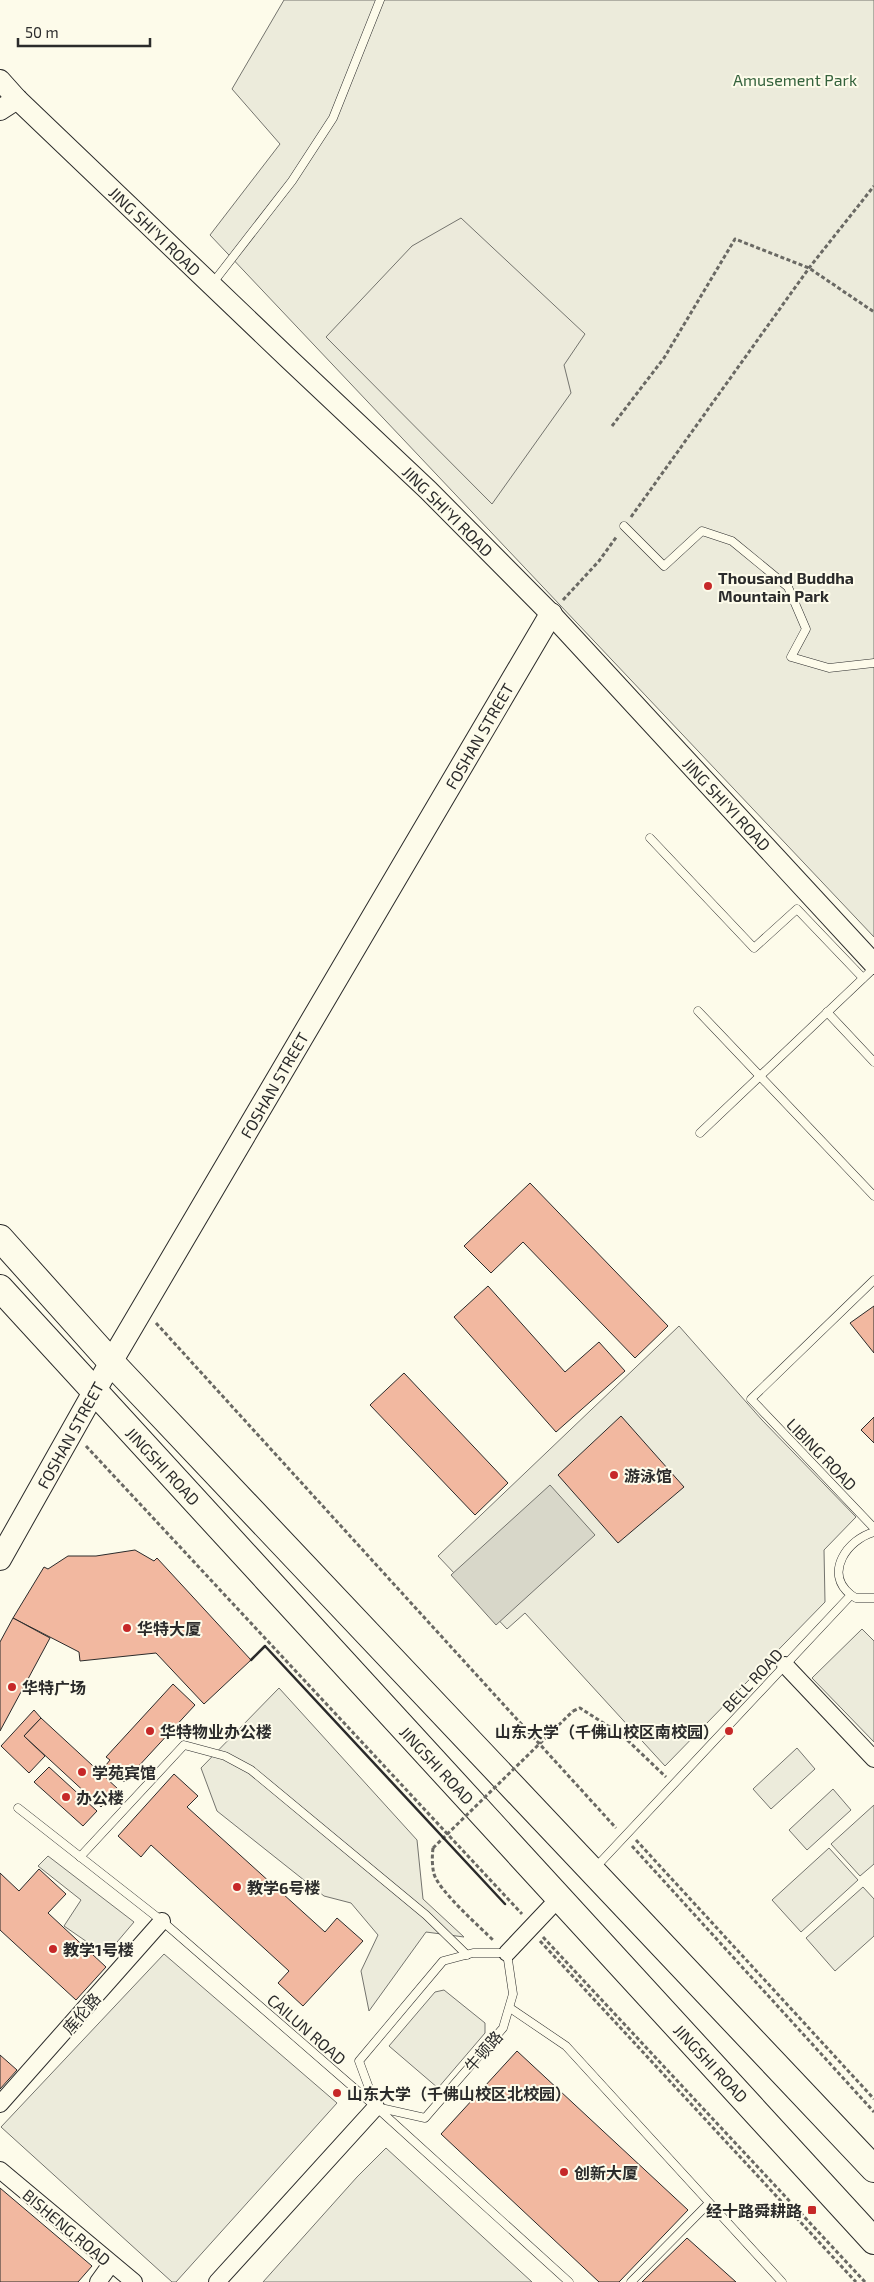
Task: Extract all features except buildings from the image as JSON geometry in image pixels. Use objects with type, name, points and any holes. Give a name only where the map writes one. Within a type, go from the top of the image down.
[{"type":"highway","name":"JINGSHI ROAD","points":[[0,1238],[111,1362],[874,2169]]},
{"type":"highway","name":"JINGSHI ROAD","points":[[0,1288],[874,2240]]},
{"type":"main road","name":"FOSHAN STREET","points":[[0,1559],[111,1362],[551,614]]},
{"type":"street","name":"JING SHI'YI ROAD","points":[[0,80],[211,285],[423,484],[551,614],[868,971]]},
{"type":"street","points":[[0,110],[17,98]]},
{"type":"street","points":[[785,1665],[874,1759]]},
{"type":"street","points":[[507,1953],[559,1898]]},
{"type":"street","name":"库伦路","points":[[0,2104],[162,1921]]},
{"type":"street","points":[[217,2282],[376,2107]]},
{"type":"street","name":"BISHENG ROAD","points":[[0,2170],[134,2282]]},
{"type":"street","points":[[98,2282],[111,2264]]},
{"type":"lane","points":[[211,285],[292,181],[333,118],[380,0]]},
{"type":"lane","points":[[624,526],[664,566],[702,531],[732,542],[788,587],[806,629],[791,657],[828,668],[874,663]]},
{"type":"lane","points":[[650,838],[754,948],[797,909],[868,971]]},
{"type":"lane","points":[[700,1133],[868,971],[874,968]]},
{"type":"lane","points":[[698,1011],[874,1196]]},
{"type":"lane","points":[[827,1012],[874,1062]]},
{"type":"lane","name":"LIBING ROAD","points":[[874,1280],[751,1398],[874,1528]]},
{"type":"lane","points":[[874,1532],[864,1535],[852,1543],[843,1555],[839,1568],[840,1581],[850,1595],[856,1598],[874,1598]]},
{"type":"lane","name":"BELL ROAD","points":[[592,1870],[850,1595]]},
{"type":"lane","points":[[80,1857],[184,1745],[225,1756],[251,1770],[426,1915],[467,1954]]},
{"type":"lane","name":"CAILUN ROAD","points":[[18,1808],[162,1921],[376,2107],[569,2282]]},
{"type":"lane","points":[[376,2107],[359,2061],[443,1962],[467,1954],[507,1953]]},
{"type":"lane","name":"牛顿路","points":[[376,2107],[425,2118],[503,2028],[513,1994],[507,1953]]},
{"type":"lane","points":[[510,2008],[566,2046],[782,2282]]},
{"type":"lane","points":[[632,2282],[709,2203]]},
{"type":"path","points":[[551,614],[599,560],[809,268],[874,186]]},
{"type":"path","points":[[612,426],[664,358],[735,239],[809,268],[874,312]]},
{"type":"path","points":[[143,1308],[627,1834],[874,2099]]},
{"type":"path","points":[[72,1431],[856,2282]]},
{"type":"path","points":[[507,1953],[469,1916],[435,1876],[432,1858],[433,1848],[573,1711],[580,1708],[611,1727],[674,1784]]},
{"type":"path","points":[[627,1834],[874,2112]]},
{"type":"path","points":[[531,1928],[865,2282]]},
{"type":"green space","name":"Thousand Buddha Mountain Park","points":[[284,0],[874,0],[874,937],[210,235],[280,144],[232,89]]},
{"type":"green space","points":[[679,1326],[762,1420],[856,1517],[824,1550],[825,1602],[665,1766],[525,1613],[507,1629],[438,1556]]},
{"type":"green space","points":[[862,1629],[874,1641],[874,1742],[812,1678]]},
{"type":"green space","points":[[279,1688],[417,1840],[423,1899],[464,1937],[426,1932],[369,2011],[361,1971],[378,1935],[351,1903],[324,1896],[217,1811],[201,1768]]},
{"type":"green space","points":[[797,1748],[815,1769],[771,1809],[753,1789]]},
{"type":"green space","points":[[833,1789],[851,1810],[807,1850],[789,1830]]},
{"type":"green space","points":[[874,1805],[874,1864],[860,1876],[831,1844]]},
{"type":"green space","points":[[829,1848],[858,1880],[801,1932],[772,1900]]},
{"type":"green space","points":[[48,1856],[134,1922],[106,1955],[64,1926],[81,1900],[38,1866]]},
{"type":"green space","points":[[863,1887],[874,1899],[874,1936],[835,1971],[806,1938]]},
{"type":"green space","points":[[164,1954],[337,2103],[176,2282],[172,2282],[1,2127]]},
{"type":"green space","points":[[444,1990],[485,2023],[485,2033],[438,2088],[389,2046],[435,1992]]},
{"type":"green space","points":[[386,2148],[532,2282],[263,2282],[357,2177]]},
{"type":"shaded area","points":[[461,218],[585,334],[564,365],[571,393],[492,504],[326,337],[412,246]]},
{"type":"shaded area","points":[[550,1485],[595,1535],[496,1625],[451,1575]]},
{"type":"wall","points":[[251,1660],[265,1646],[505,1904]]},
{"type":"place","name":"Thousand Buddha Mountain Park","points":[[708,586]]},
{"type":"place","name":"游泳馆","points":[[614,1475]]},
{"type":"place","name":"华特大厦","points":[[127,1628]]},
{"type":"place","name":"华特广场","points":[[12,1687]]},
{"type":"place","name":"华特物业办公楼","points":[[150,1731]]},
{"type":"place","name":"山东大学（千佛山校区南校园）","points":[[729,1731]]},
{"type":"place","name":"学苑宾馆","points":[[82,1772]]},
{"type":"place","name":"办公楼","points":[[66,1797]]},
{"type":"place","name":"教学6号楼","points":[[237,1887]]},
{"type":"place","name":"教学1号楼","points":[[53,1949]]},
{"type":"place","name":"山东大学（千佛山校区北校园）","points":[[337,2093]]},
{"type":"place","name":"创新大厦","points":[[564,2172]]},
{"type":"place","name":"经十路舜耕路","points":[[812,2210]]},
{"type":"park label","name":"Amusement Park","points":[[795,79]]}]
